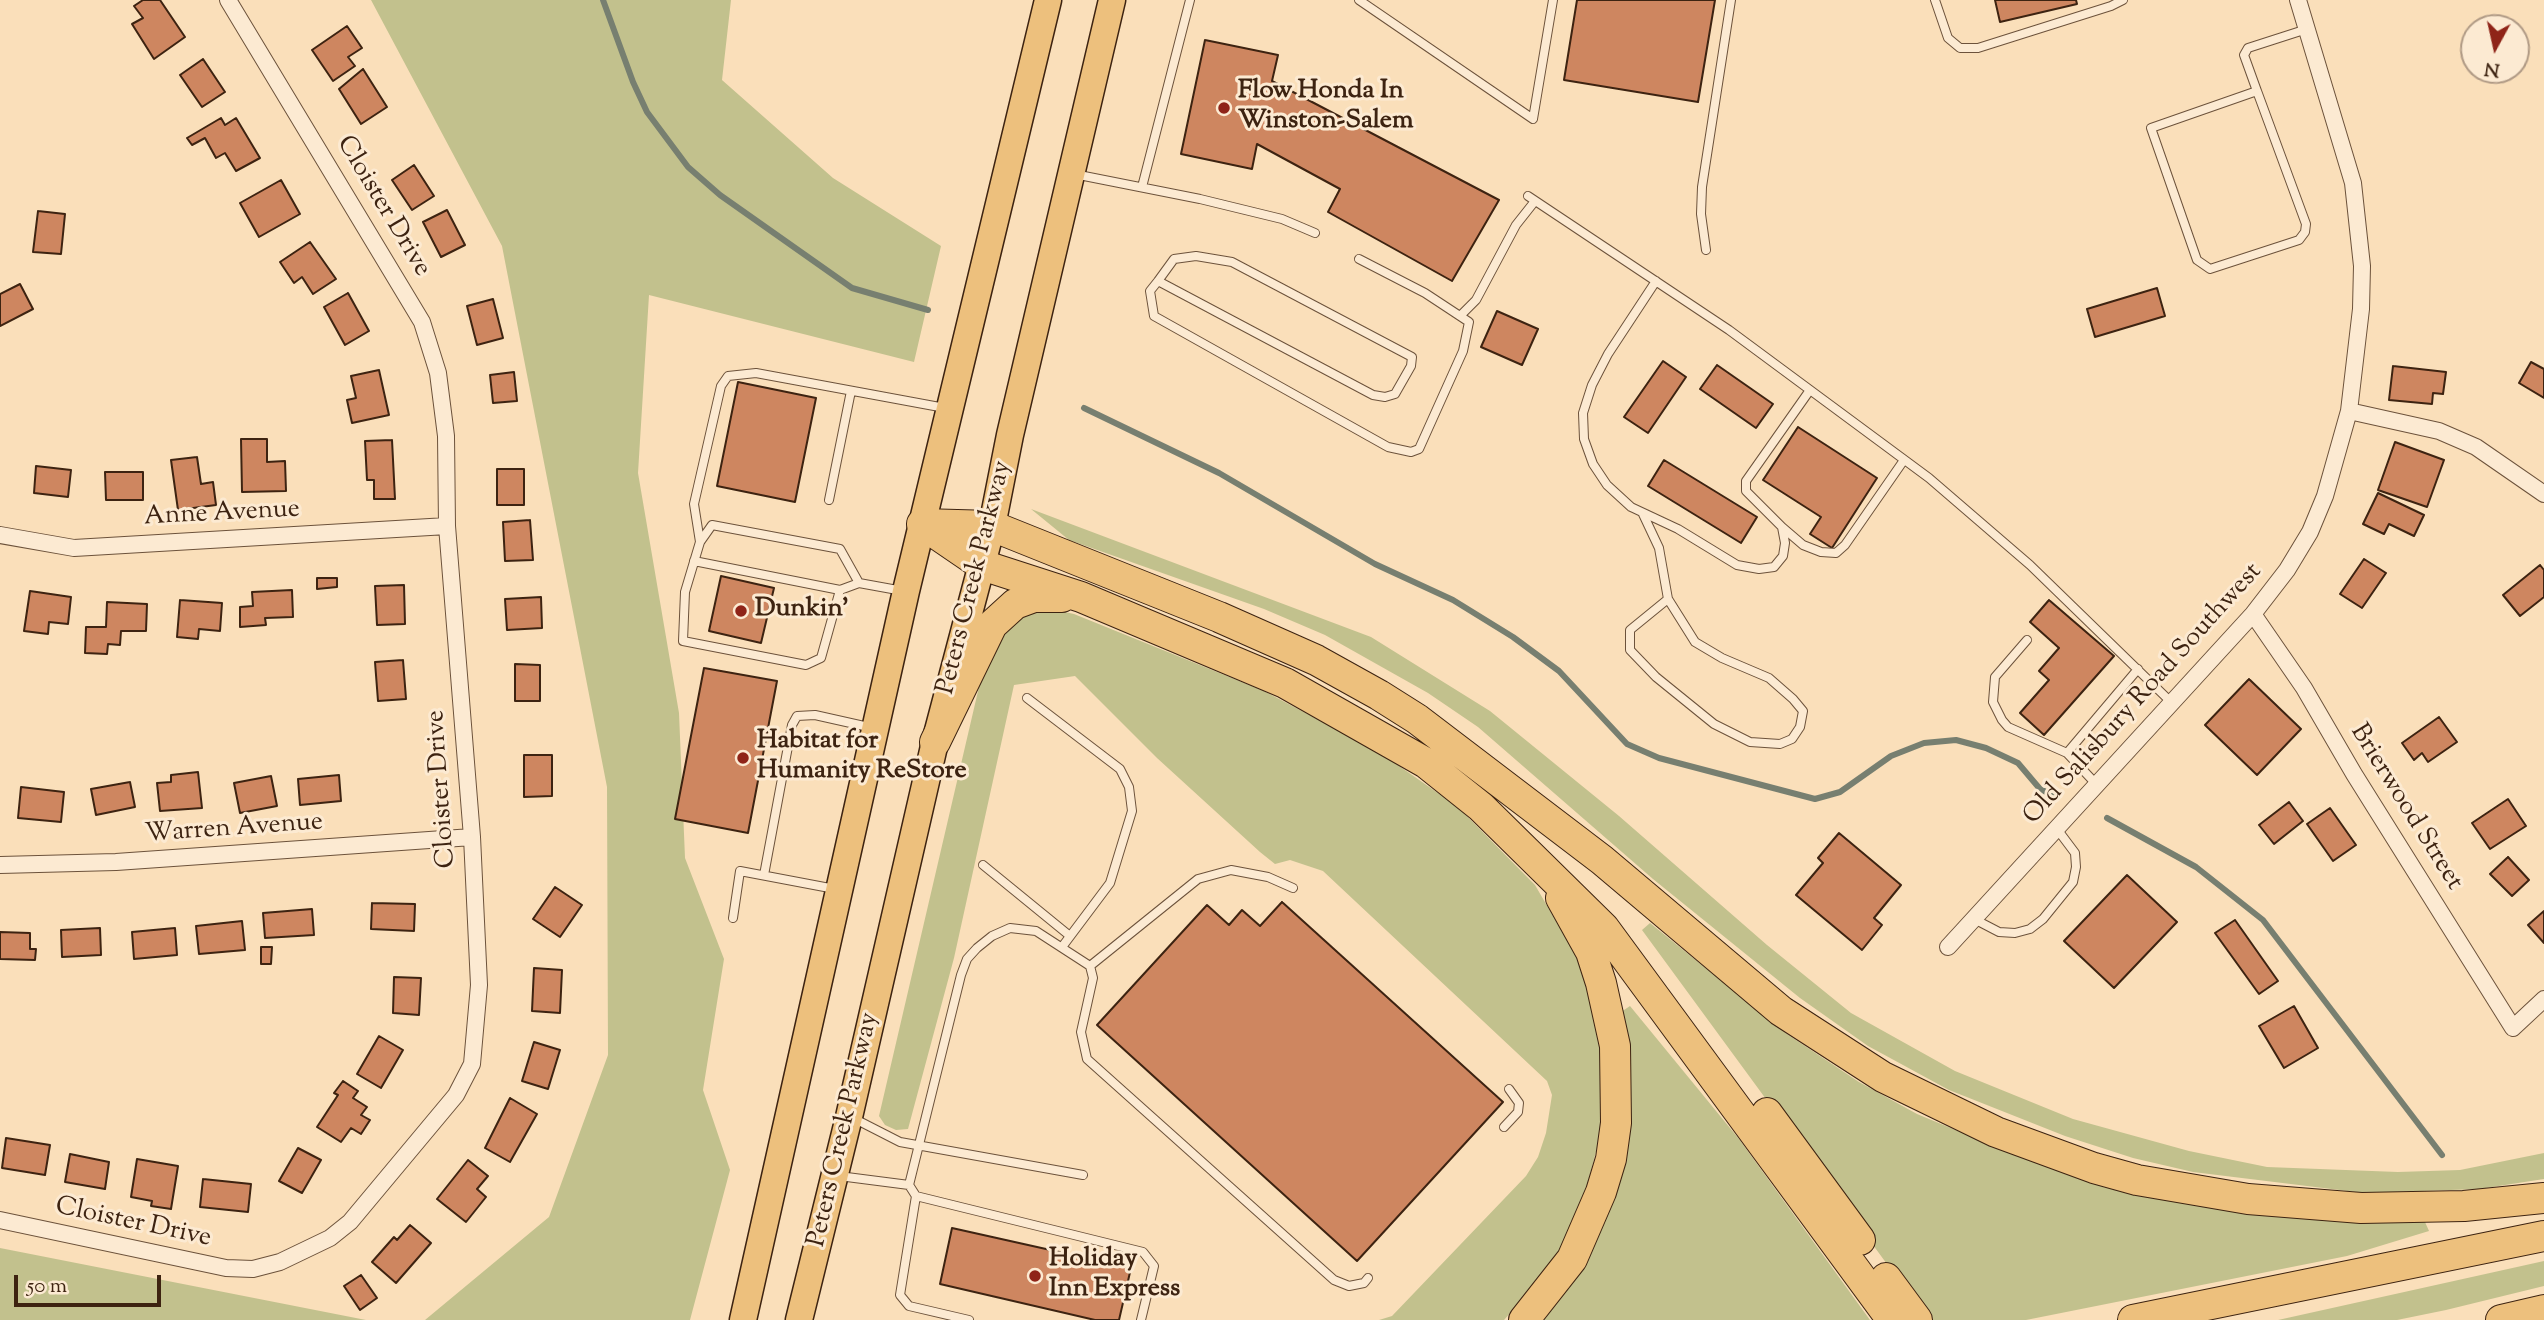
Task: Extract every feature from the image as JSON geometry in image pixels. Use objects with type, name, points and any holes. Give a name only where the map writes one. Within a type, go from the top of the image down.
[{"type":"highway","points":[[922,524],[992,526],[1120,576],[1317,660],[1418,719],[1602,860],[1781,1011],[1882,1077],[1996,1132],[2060,1157],[2137,1180],[2248,1199],[2361,1208],[2464,1206],[2544,1198]]},
{"type":"highway","points":[[922,524],[982,565],[1080,597],[1285,683],[1426,763],[1515,836],[1612,937],[1892,1320]]},
{"type":"highway","points":[[935,742],[992,625],[1003,613],[1015,604],[1034,597],[1080,597]]},
{"type":"highway","points":[[1418,719],[1541,832],[1609,904],[1664,972],[1917,1320]]},
{"type":"highway","points":[[1515,836],[1562,899],[1591,952],[1608,1012],[1617,1086],[1611,1159],[1589,1223],[1572,1259],[1524,1320]]},
{"type":"highway","points":[[2133,1320],[2544,1236]]},
{"type":"highway","points":[[2501,1320],[2544,1310]]},
{"type":"main road","points":[[743,1320],[906,591],[1048,0]]},
{"type":"main road","name":"Peters Creek Parkway","points":[[799,1320],[849,1117],[935,742],[992,526],[1010,435],[1112,0]]},
{"type":"street","name":"Cloister Drive","points":[[0,1220],[226,1268],[253,1269],[306,1251],[350,1222],[456,1095],[472,1064],[479,985],[472,838],[447,526],[446,436],[438,373],[422,322],[228,0]]},
{"type":"street","name":"Old Salisbury Road Southwest","points":[[1948,947],[2253,614],[2287,570],[2310,532],[2334,466],[2349,411],[2361,309],[2358,218],[2353,183],[2298,0]]},
{"type":"street","points":[[2349,411],[2439,431],[2476,447],[2544,494]]},
{"type":"street","name":"Anne Avenue","points":[[0,535],[74,548],[447,526]]},
{"type":"street","name":"Brierwood Street","points":[[2253,614],[2304,688],[2354,774],[2513,1028],[2544,999]]},
{"type":"street","name":"Warren Avenue","points":[[0,865],[116,862],[472,838]]},
{"type":"lane","points":[[1142,187],[1190,0]]},
{"type":"lane","points":[[1359,0],[1533,119],[1553,0]]},
{"type":"lane","points":[[1706,250],[1701,214],[1702,187],[1731,0]]},
{"type":"lane","points":[[1935,0],[1948,38],[1960,48],[1978,48],[2123,0]]},
{"type":"lane","points":[[2257,92],[2151,128],[2197,260],[2210,269],[2299,240],[2305,232],[2306,224],[2244,55],[2248,48],[2307,29]]},
{"type":"lane","points":[[1072,173],[1282,219],[1315,233]]},
{"type":"lane","points":[[1461,315],[1476,300],[1531,199],[1656,281],[1904,460],[2030,565],[2172,703]]},
{"type":"lane","points":[[1158,281],[1373,395],[1385,397],[1395,394],[1411,366],[1412,357],[1232,261],[1196,256],[1174,259],[1150,291],[1154,316],[1388,447],[1411,452],[1419,449],[1463,351],[1469,322],[1359,259]]},
{"type":"lane","points":[[1656,281],[1608,354],[1592,385],[1583,413],[1584,439],[1594,464],[1607,485],[1631,507],[1678,529],[1737,565],[1759,569],[1774,567],[1783,556],[1785,543],[1782,527]]},
{"type":"lane","points":[[700,542],[694,504],[721,386],[728,376],[755,373],[949,409]]},
{"type":"lane","points":[[1810,390],[1746,481],[1746,491],[1803,545],[1821,552],[1836,553],[1845,545],[1904,460]]},
{"type":"lane","points":[[829,500],[852,391]]},
{"type":"lane","points":[[1643,513],[1659,548],[1668,599],[1695,642],[1722,658],[1769,677],[1793,699],[1803,711],[1800,727],[1792,739],[1780,744],[1750,742],[1714,724],[1656,677],[1630,650],[1630,630],[1668,599]]},
{"type":"lane","points":[[840,590],[821,657],[806,665],[683,640],[685,592],[700,542],[712,525],[841,549],[859,583]]},
{"type":"lane","points":[[694,561],[840,590],[859,583],[906,591]]},
{"type":"lane","points":[[2028,639],[1995,677],[1993,702],[2008,727],[2067,753],[2097,785]]},
{"type":"lane","points":[[2067,753],[2138,669]]},
{"type":"lane","points":[[1027,698],[1120,769],[1129,787],[1132,811],[1110,883],[1062,947]]},
{"type":"lane","points":[[764,875],[792,725],[797,716],[815,715],[876,728]]},
{"type":"lane","points":[[1974,919],[1999,932],[2015,933],[2030,929],[2043,919],[2073,882],[2076,867],[2074,853],[2057,829]]},
{"type":"lane","points":[[983,865],[1070,936]]},
{"type":"lane","points":[[1090,966],[1198,879],[1231,870],[1268,877],[1293,888]]},
{"type":"lane","points":[[733,918],[740,871],[840,890]]},
{"type":"lane","points":[[969,1320],[909,1306],[900,1295],[916,1196],[909,1185],[967,959],[992,936],[1010,928],[1036,931],[1090,966],[1093,978],[1082,1024],[1087,1059],[1334,1280],[1349,1286],[1364,1283],[1368,1278]]},
{"type":"lane","points":[[1504,1127],[1518,1112],[1519,1103],[1509,1088]]},
{"type":"lane","points":[[849,1117],[900,1142],[1083,1175]]},
{"type":"lane","points":[[835,1175],[909,1185]]},
{"type":"lane","points":[[916,1196],[1143,1252],[1154,1266],[1141,1320]]},
{"type":"shaded area","points":[[371,0],[731,0],[722,80],[833,178],[941,246],[914,362],[649,295],[638,473],[679,713],[685,858],[724,959],[703,1090],[730,1170],[690,1320],[425,1320],[549,1217],[608,1055],[607,787],[502,246]]},
{"type":"shaded area","points":[[1031,509],[1371,637],[1490,711],[1619,816],[1767,945],[1851,1013],[1955,1071],[2073,1119],[2189,1151],[2267,1167],[2398,1172],[2460,1170],[2544,1153],[2544,1179],[2479,1189],[2364,1193],[2193,1172],[2133,1158],[2065,1136],[1949,1090],[1868,1046],[1800,998],[1653,879],[1478,727],[1428,693],[1325,635],[1264,609],[1069,540]]},
{"type":"shaded area","points":[[1046,608],[1074,614],[1264,691],[1379,752],[1458,807],[1535,885],[1575,954],[1592,992],[1601,1040],[1603,1126],[1580,1211],[1548,1270],[1504,1320],[1379,1320],[1392,1316],[1526,1176],[1538,1157],[1546,1133],[1552,1095],[1547,1081],[1323,871],[1290,860],[1275,864],[1157,758],[1075,676],[1014,685],[954,958],[908,1129],[896,1130],[885,1125],[879,1116],[982,674],[1005,621]]},
{"type":"shaded area","points":[[1650,923],[1787,1034],[1859,1082],[1917,1114],[2028,1160],[2097,1182],[2201,1205],[2307,1219],[2425,1222],[2429,1231],[2347,1256],[2026,1320],[1928,1320],[1642,930]]},
{"type":"shaded area","points":[[1630,1006],[1739,1139],[1870,1320],[1537,1320],[1606,1206],[1621,1012]]},
{"type":"shaded area","points":[[0,1248],[366,1320],[0,1320]]},
{"type":"shaded area","points":[[2544,1261],[2544,1286],[2446,1310],[2397,1320],[2278,1320]]},
{"type":"building","points":[[143,0],[160,0],[185,37],[154,59],[132,24],[143,18],[134,6]]},
{"type":"building","points":[[1577,0],[1715,0],[1698,102],[1564,80]]},
{"type":"building","points":[[1995,0],[2076,0],[2077,4],[2000,22]]},
{"type":"building","points":[[347,26],[362,48],[348,57],[355,66],[333,81],[312,50]]},
{"type":"building","points":[[1205,40],[1278,55],[1272,81],[1499,200],[1452,281],[1328,212],[1340,189],[1257,144],[1252,169],[1181,154]]},
{"type":"building","points":[[203,59],[225,92],[202,107],[180,75]]},
{"type":"building","points":[[363,69],[387,107],[361,124],[339,89]]},
{"type":"building","points":[[221,118],[225,125],[236,118],[260,158],[236,171],[225,153],[216,158],[205,138],[192,145],[187,138]]},
{"type":"building","points":[[414,165],[434,196],[412,210],[392,180]]},
{"type":"building","points":[[281,180],[300,214],[259,237],[240,203]]},
{"type":"building","points":[[447,210],[465,245],[441,257],[423,222]]},
{"type":"building","points":[[38,211],[65,214],[61,254],[33,252]]},
{"type":"building","points":[[310,242],[336,279],[313,294],[302,277],[294,283],[280,262]]},
{"type":"building","points":[[20,284],[33,309],[0,326],[0,294]]},
{"type":"building","points":[[2157,288],[2165,316],[2095,337],[2087,309]]},
{"type":"building","points":[[348,293],[369,331],[345,345],[324,307]]},
{"type":"building","points":[[493,299],[503,338],[477,345],[467,306]]},
{"type":"building","points":[[1497,311],[1538,329],[1522,365],[1481,347]]},
{"type":"building","points":[[1663,361],[1686,377],[1648,433],[1624,417]]},
{"type":"building","points":[[2531,362],[2544,369],[2544,398],[2519,383]]},
{"type":"building","points":[[1717,365],[1773,404],[1756,428],[1700,389]]},
{"type":"building","points":[[2393,366],[2446,372],[2443,394],[2433,393],[2432,404],[2389,400]]},
{"type":"building","points":[[379,370],[389,415],[352,423],[347,400],[356,398],[351,376]]},
{"type":"building","points":[[514,372],[517,401],[493,403],[490,375]]},
{"type":"building","points":[[738,382],[816,398],[795,502],[717,486]]},
{"type":"building","points":[[1798,427],[1877,478],[1832,548],[1810,534],[1821,517],[1763,480]]},
{"type":"building","points":[[241,439],[267,439],[267,462],[285,461],[286,491],[242,492]]},
{"type":"building","points":[[392,440],[395,499],[374,499],[374,480],[367,480],[365,441]]},
{"type":"building","points":[[2395,442],[2444,460],[2427,507],[2378,490]]},
{"type":"building","points":[[197,457],[201,484],[213,482],[216,505],[178,510],[171,460]]},
{"type":"building","points":[[1664,460],[1757,517],[1741,543],[1648,486]]},
{"type":"building","points":[[36,466],[71,470],[68,497],[34,493]]},
{"type":"building","points":[[497,469],[524,469],[524,505],[497,505]]},
{"type":"building","points":[[105,472],[143,472],[143,500],[106,500]]},
{"type":"building","points":[[2378,493],[2424,515],[2414,536],[2389,524],[2384,534],[2363,524]]},
{"type":"building","points":[[530,520],[533,560],[505,561],[503,522]]},
{"type":"building","points":[[2364,559],[2386,573],[2362,608],[2340,594]]},
{"type":"building","points":[[2540,565],[2544,570],[2544,597],[2520,616],[2503,595]]},
{"type":"building","points":[[721,576],[774,588],[761,643],[709,631]]},
{"type":"building","points":[[317,578],[337,578],[337,587],[317,589]]},
{"type":"building","points":[[404,585],[405,624],[377,625],[375,586]]},
{"type":"building","points":[[292,590],[293,617],[265,618],[266,625],[240,627],[240,607],[253,606],[252,592]]},
{"type":"building","points":[[30,591],[71,597],[68,624],[49,622],[48,634],[24,631]]},
{"type":"building","points":[[541,597],[542,628],[507,630],[505,599]]},
{"type":"building","points":[[180,600],[222,603],[220,631],[199,629],[198,639],[177,637]]},
{"type":"building","points":[[2049,600],[2114,656],[2044,735],[2020,713],[2049,680],[2039,671],[2059,648],[2030,622]]},
{"type":"building","points":[[107,602],[147,604],[146,631],[121,631],[120,645],[108,644],[107,654],[85,653],[86,627],[106,627]]},
{"type":"building","points":[[403,660],[406,699],[378,701],[375,662]]},
{"type":"building","points":[[515,664],[540,665],[540,701],[515,701]]},
{"type":"building","points":[[704,668],[777,681],[748,833],[675,819]]},
{"type":"building","points":[[2249,679],[2301,729],[2257,775],[2205,725]]},
{"type":"building","points":[[2439,717],[2457,742],[2428,762],[2422,753],[2414,760],[2402,743]]},
{"type":"building","points":[[524,755],[552,755],[552,796],[524,797]]},
{"type":"building","points":[[198,772],[202,808],[160,811],[157,783],[171,782],[171,775]]},
{"type":"building","points":[[339,775],[341,801],[300,805],[298,779]]},
{"type":"building","points":[[271,776],[277,806],[240,813],[234,783]]},
{"type":"building","points":[[130,782],[135,807],[96,815],[91,789]]},
{"type":"building","points":[[21,787],[64,792],[61,822],[18,818]]},
{"type":"building","points":[[2508,799],[2526,826],[2490,849],[2472,823]]},
{"type":"building","points":[[2289,802],[2303,821],[2274,844],[2259,825]]},
{"type":"building","points":[[2330,808],[2356,845],[2333,861],[2307,824]]},
{"type":"building","points":[[1839,833],[1901,885],[1874,918],[1882,925],[1862,950],[1796,895],[1823,863],[1818,858]]},
{"type":"building","points":[[2508,857],[2529,880],[2512,896],[2490,874]]},
{"type":"building","points":[[2127,875],[2177,922],[2114,988],[2064,941]]},
{"type":"building","points":[[555,887],[582,905],[560,937],[533,919]]},
{"type":"building","points":[[1282,902],[1503,1102],[1357,1261],[1097,1025],[1207,905],[1229,925],[1242,910],[1260,926]]},
{"type":"building","points":[[372,903],[415,904],[414,931],[371,929]]},
{"type":"building","points":[[312,909],[314,935],[265,938],[263,913]]},
{"type":"building","points":[[2544,911],[2544,943],[2528,925]]},
{"type":"building","points":[[2235,920],[2278,981],[2259,994],[2215,933]]},
{"type":"building","points":[[242,921],[245,950],[199,954],[196,926]]},
{"type":"building","points":[[100,928],[101,955],[62,957],[61,930]]},
{"type":"building","points":[[175,928],[177,955],[134,959],[132,932]]},
{"type":"building","points":[[0,932],[30,933],[30,949],[36,949],[35,960],[0,959]]},
{"type":"building","points":[[261,947],[272,947],[271,964],[261,964]]},
{"type":"building","points":[[534,968],[562,970],[560,1013],[532,1011]]},
{"type":"building","points":[[394,977],[421,978],[419,1015],[393,1013]]},
{"type":"building","points":[[2294,1006],[2318,1048],[2284,1068],[2259,1026]]},
{"type":"building","points":[[379,1036],[403,1050],[381,1088],[357,1074]]},
{"type":"building","points":[[534,1042],[560,1050],[548,1089],[522,1081]]},
{"type":"building","points":[[343,1081],[358,1091],[353,1098],[367,1107],[361,1115],[370,1120],[361,1134],[351,1128],[341,1142],[317,1127],[338,1095],[334,1093]]},
{"type":"building","points":[[510,1098],[537,1114],[510,1162],[485,1148]]},
{"type":"building","points":[[6,1138],[50,1145],[45,1175],[2,1168]]},
{"type":"building","points":[[298,1148],[321,1160],[302,1193],[279,1181]]},
{"type":"building","points":[[70,1154],[109,1162],[105,1189],[65,1182]]},
{"type":"building","points":[[137,1159],[178,1166],[171,1209],[151,1206],[152,1201],[131,1197]]},
{"type":"building","points":[[468,1160],[488,1176],[477,1189],[486,1197],[466,1222],[437,1199]]},
{"type":"building","points":[[203,1179],[251,1184],[248,1212],[200,1207]]},
{"type":"building","points":[[410,1225],[431,1243],[396,1283],[372,1262],[394,1237],[397,1240]]},
{"type":"building","name":"Holiday Inn Express","points":[[952,1228],[1131,1268],[1119,1320],[1095,1320],[940,1284]]},
{"type":"building","points":[[361,1275],[377,1298],[360,1310],[344,1286]]},
{"type":"waterway","points":[[603,0],[647,112],[688,167],[720,195],[852,288],[928,310]]},
{"type":"waterway","points":[[1084,408],[1219,473],[1375,564],[1453,600],[1513,637],[1559,671],[1627,744],[1659,758],[1815,799],[1840,792],[1891,756],[1924,743],[1956,740],[1986,748],[2018,763],[2040,789],[2052,795]]},
{"type":"waterway","points":[[2107,818],[2196,867],[2263,920],[2442,1155]]},
{"type":"place","name":"Flow Honda In Winston-Salem","points":[[1224,108]]},
{"type":"place","name":"Dunkin'","points":[[741,611]]},
{"type":"place","name":"Habitat for Humanity ReStore","points":[[743,758]]},
{"type":"place","name":"Holiday Inn Express","points":[[1035,1276]]}]
